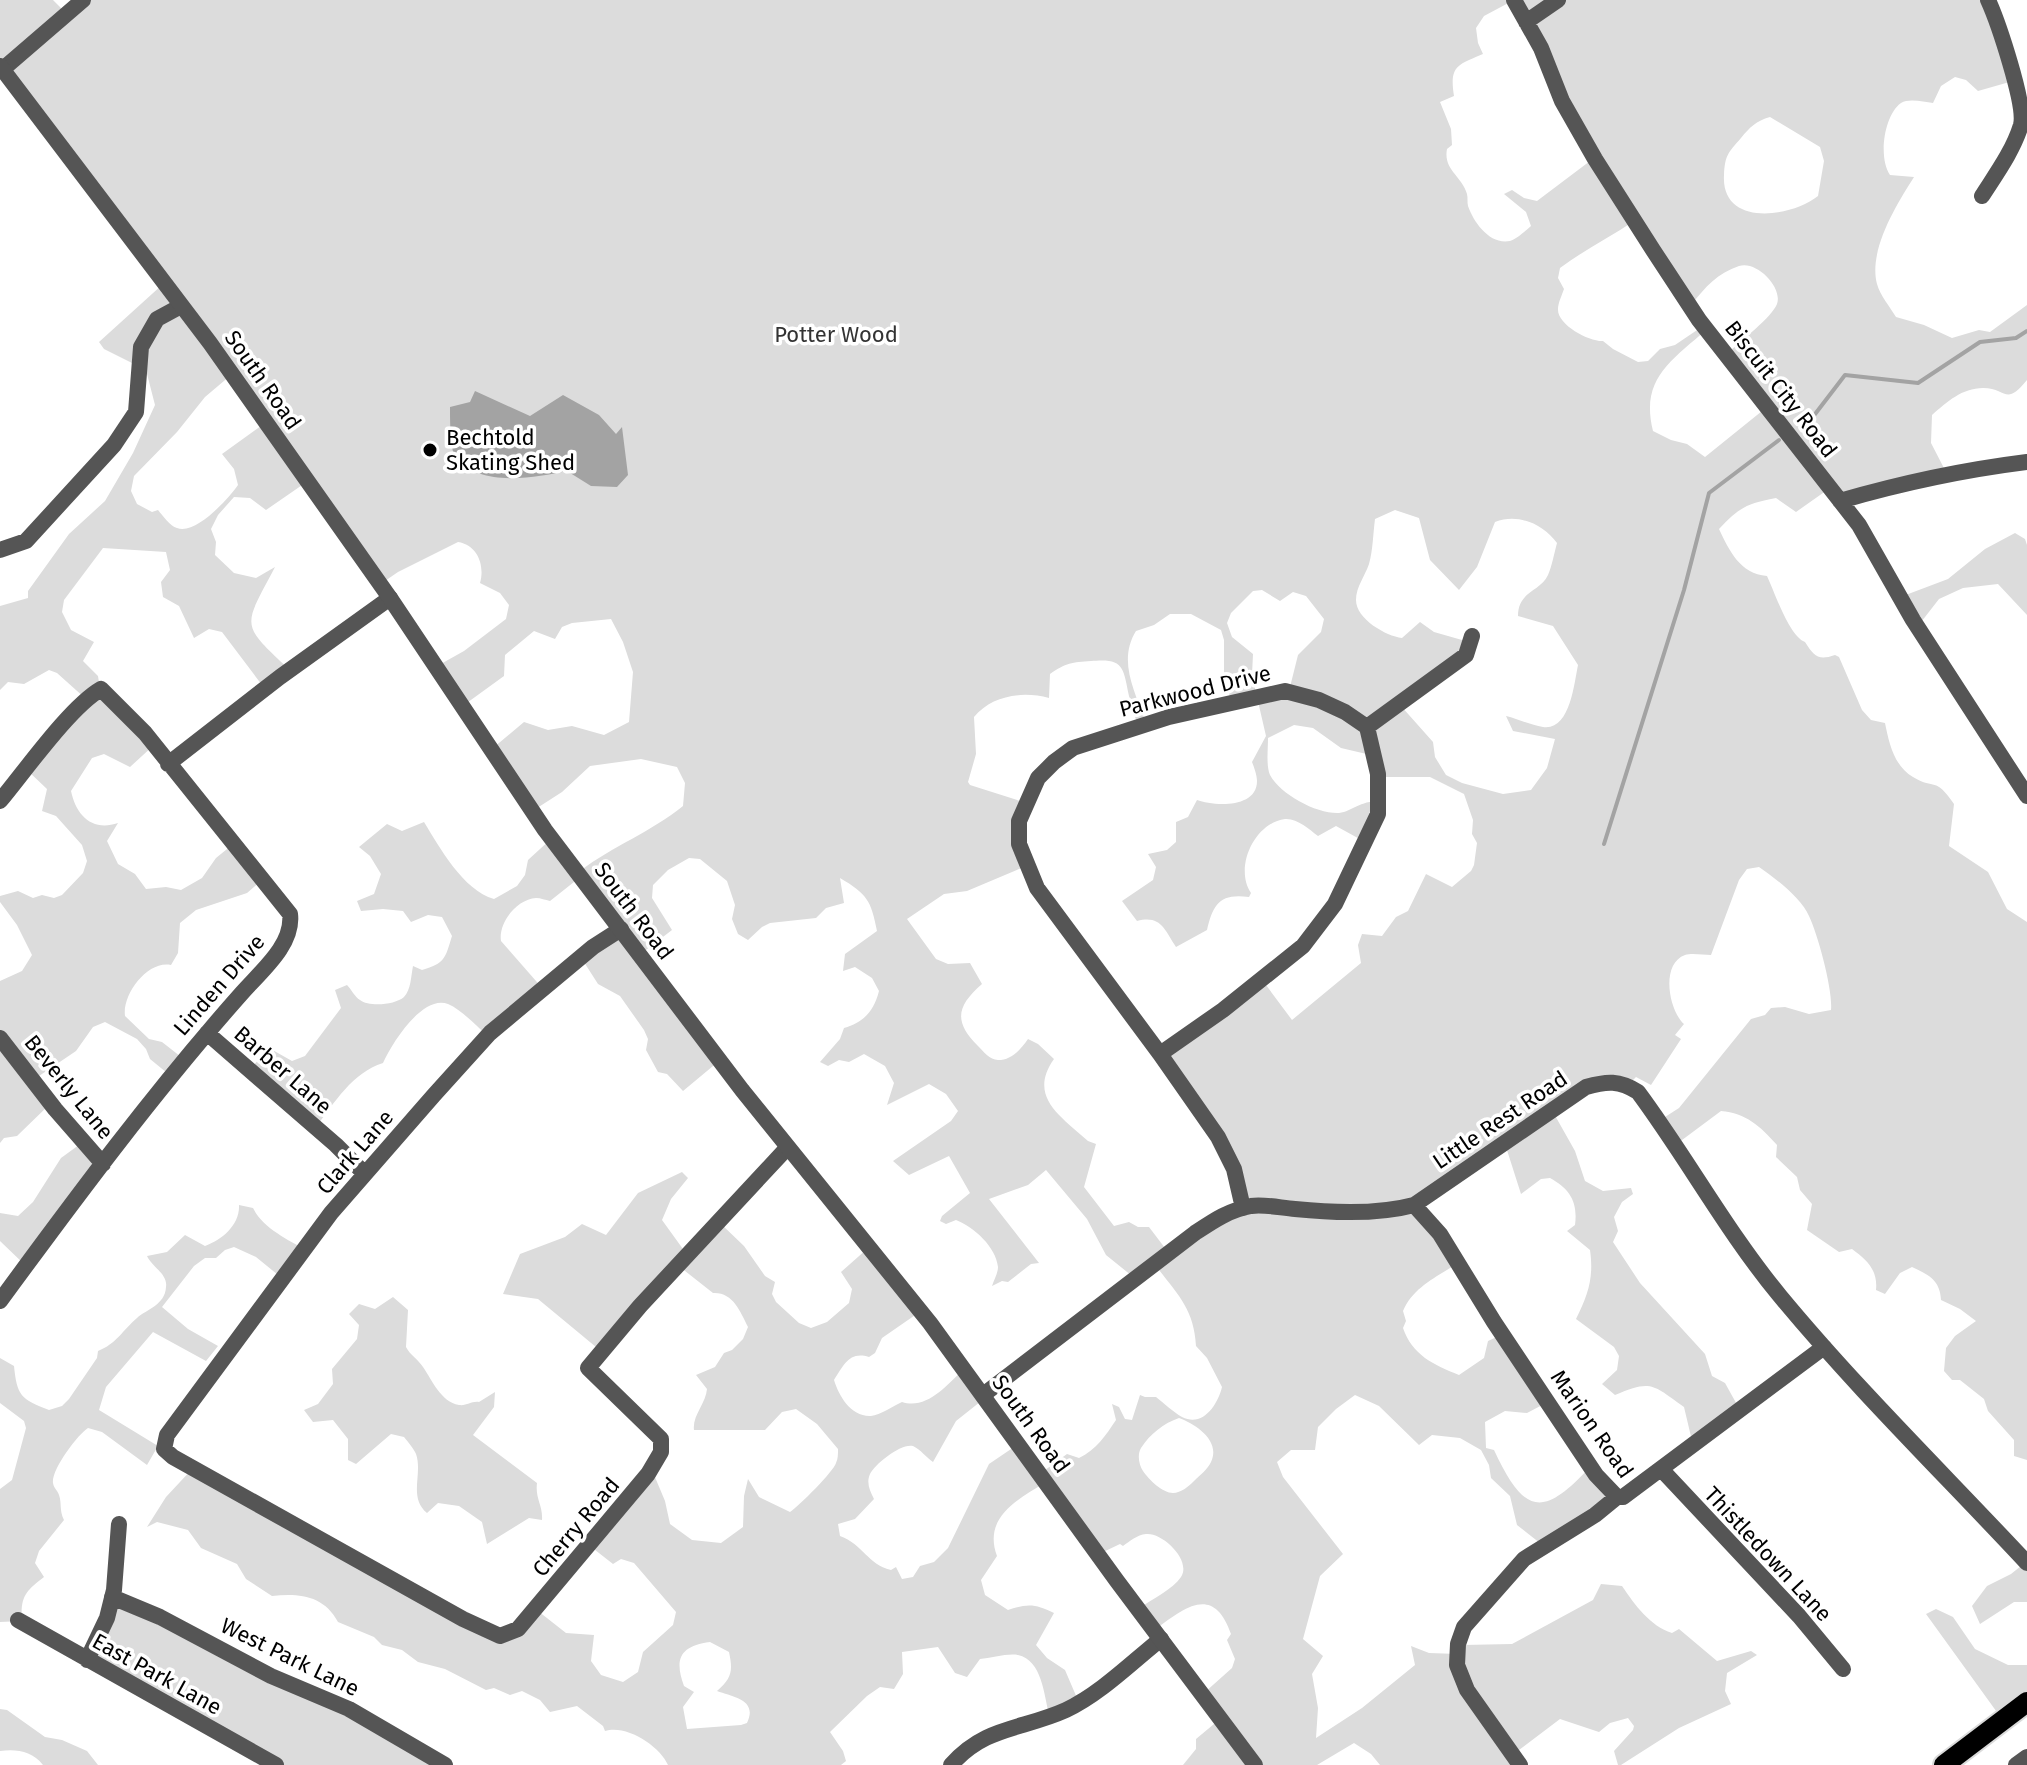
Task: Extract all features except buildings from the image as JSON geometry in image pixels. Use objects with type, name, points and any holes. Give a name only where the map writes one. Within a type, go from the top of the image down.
[{"type":"main road","points":[[1944,1765],[2027,1702]]},
{"type":"street","points":[[1,68],[83,0]]},
{"type":"street","name":"Biscuit City Road","points":[[1514,0],[1541,48],[1562,101],[1653,250],[1699,320],[1859,525],[1913,620],[2027,796]]},
{"type":"street","points":[[1526,22],[1558,0]]},
{"type":"street","points":[[1982,196],[2012,147],[2022,122],[2017,92],[1988,0]]},
{"type":"street","name":"South Road","points":[[1,68],[181,306],[390,598],[545,830],[787,1148],[930,1323],[1255,1765]]},
{"type":"street","points":[[0,550],[26,541],[114,445],[136,412],[141,347],[157,319],[181,306]]},
{"type":"street","points":[[1840,501],[1967,470],[2027,462]]},
{"type":"street","points":[[0,801],[57,732],[91,695],[101,689],[138,725],[168,764],[280,677],[390,598]]},
{"type":"street","points":[[1160,1054],[1270,974],[1303,946],[1335,904],[1378,814],[1378,774],[1367,727],[1466,655],[1472,636]]},
{"type":"street","name":"Parkwood Drive","points":[[1243,1208],[1234,1169],[1218,1137],[1037,888],[1019,844],[1019,821],[1038,778],[1073,748],[1169,717],[1285,691],[1319,700],[1367,727]]},
{"type":"street","name":"Linden Drive","points":[[0,1301],[103,1164],[207,1033],[287,939],[292,926],[290,914],[168,764]]},
{"type":"street","name":"Clark Lane","points":[[166,1443],[167,1435],[331,1213],[365,1174],[490,1033],[593,947],[621,929]]},
{"type":"street","name":"Barber Lane","points":[[207,1033],[365,1174]]},
{"type":"street","name":"Beverly Lane","points":[[0,1038],[103,1164]]},
{"type":"street","name":"Little Rest Road","points":[[983,1395],[1195,1233],[1229,1211],[1254,1205],[1298,1210],[1394,1211],[1414,1205],[1586,1087],[1607,1081],[1624,1083],[1638,1092],[1736,1238],[1779,1295],[2027,1563]]},
{"type":"street","name":"Cherry Road","points":[[166,1443],[164,1449],[173,1457],[463,1619],[500,1636],[518,1629],[648,1474],[661,1452],[661,1439],[588,1368],[640,1306],[787,1148]]},
{"type":"street","name":"Marion Road","points":[[1414,1205],[1440,1234],[1494,1322],[1596,1475],[1617,1497],[1623,1497],[1824,1347]]},
{"type":"street","name":"Thistledown Lane","points":[[1661,1469],[1799,1616],[1843,1669]]},
{"type":"street","points":[[1520,1765],[1467,1690],[1457,1665],[1458,1644],[1464,1627],[1524,1559],[1595,1515],[1617,1497]]},
{"type":"street","points":[[87,1660],[107,1618],[112,1597],[119,1524]]},
{"type":"street","name":"West Park Lane","points":[[112,1597],[160,1617],[271,1676],[349,1709],[445,1765]]},
{"type":"street","name":"East Park Lane","points":[[18,1620],[276,1765]]},
{"type":"street","points":[[951,1765],[963,1751],[988,1735],[1069,1709],[1161,1639]]},
{"type":"street","points":[[2016,1765],[2027,1757]]},
{"type":"green space","name":"Potter Wood","points":[[0,0],[53,0],[66,13],[85,0],[1514,0],[1989,0],[2013,81],[1978,91],[1966,80],[1955,77],[1941,86],[1933,103],[1908,101],[1895,109],[1885,137],[1886,168],[1890,175],[1914,177],[1880,242],[1875,271],[1878,288],[1896,317],[1952,338],[1979,330],[1990,332],[2027,305],[2027,380],[2010,394],[1983,388],[1968,390],[1932,415],[1931,443],[1947,474],[1847,500],[1830,488],[1796,512],[1776,498],[1766,500],[1744,508],[1719,529],[1731,553],[1743,566],[1767,576],[1793,632],[1817,656],[1839,657],[1862,710],[1871,720],[1885,723],[1901,767],[1913,777],[1938,786],[1954,804],[1949,846],[1988,872],[2007,909],[2027,922],[2027,1460],[2014,1456],[2014,1440],[1988,1411],[1984,1399],[1960,1380],[1952,1380],[1944,1371],[1946,1348],[1955,1336],[1976,1321],[1941,1300],[1932,1279],[1912,1267],[1900,1273],[1885,1294],[1876,1290],[1873,1271],[1857,1253],[1852,1249],[1839,1252],[1807,1230],[1812,1204],[1800,1190],[1797,1177],[1776,1157],[1777,1145],[1752,1122],[1738,1114],[1721,1111],[1678,1143],[1665,1117],[1679,1108],[1751,1019],[1765,1015],[1771,1008],[1785,1007],[1809,1014],[1831,1010],[1824,963],[1809,916],[1780,882],[1759,867],[1747,869],[1739,880],[1711,955],[1685,955],[1672,968],[1671,999],[1684,1024],[1675,1035],[1681,1039],[1651,1085],[1636,1077],[1629,1084],[1612,1082],[1553,1112],[1575,1151],[1585,1181],[1603,1191],[1631,1188],[1633,1194],[1622,1202],[1614,1217],[1618,1231],[1613,1242],[1640,1283],[1705,1354],[1712,1376],[1725,1383],[1740,1410],[1693,1445],[1684,1407],[1658,1389],[1637,1387],[1615,1395],[1602,1384],[1617,1370],[1619,1356],[1614,1347],[1576,1319],[1589,1286],[1591,1260],[1590,1250],[1567,1231],[1575,1225],[1574,1203],[1563,1187],[1550,1178],[1541,1179],[1521,1194],[1506,1147],[1419,1203],[1458,1263],[1413,1295],[1403,1311],[1406,1321],[1403,1328],[1418,1352],[1459,1375],[1484,1358],[1488,1341],[1503,1334],[1548,1402],[1527,1413],[1505,1411],[1485,1422],[1486,1448],[1494,1450],[1515,1487],[1525,1497],[1535,1502],[1559,1495],[1590,1467],[1618,1497],[1545,1547],[1517,1525],[1510,1496],[1491,1478],[1489,1465],[1481,1450],[1460,1438],[1432,1435],[1419,1445],[1379,1406],[1355,1395],[1318,1427],[1315,1450],[1291,1450],[1277,1462],[1283,1477],[1343,1554],[1320,1576],[1303,1639],[1323,1656],[1312,1674],[1318,1708],[1316,1738],[1362,1708],[1415,1665],[1411,1646],[1429,1653],[1458,1654],[1463,1645],[1512,1644],[1593,1600],[1601,1584],[1622,1586],[1650,1620],[1672,1633],[1679,1629],[1717,1661],[1751,1651],[1757,1655],[1727,1673],[1725,1691],[1731,1704],[1679,1728],[1621,1765],[1618,1765],[1614,1751],[1633,1730],[1634,1726],[1628,1718],[1610,1723],[1599,1732],[1560,1719],[1515,1753],[1522,1765],[1380,1765],[1371,1754],[1354,1743],[1317,1765],[1183,1765],[1196,1749],[1196,1739],[1220,1719],[1204,1693],[1232,1668],[1235,1659],[1227,1640],[1231,1634],[1224,1619],[1216,1609],[1198,1604],[1178,1613],[1156,1629],[1140,1608],[1168,1590],[1181,1577],[1182,1563],[1174,1548],[1160,1537],[1146,1534],[1099,1554],[1045,1483],[1013,1504],[998,1521],[994,1543],[997,1556],[981,1580],[985,1595],[1008,1610],[1032,1606],[1054,1613],[1036,1645],[1047,1658],[1065,1670],[1077,1698],[1049,1714],[1037,1671],[1026,1658],[1018,1655],[980,1659],[967,1677],[955,1673],[938,1647],[902,1652],[903,1674],[894,1689],[880,1687],[830,1732],[843,1751],[846,1761],[841,1765],[668,1765],[658,1751],[641,1738],[623,1731],[605,1731],[577,1706],[550,1712],[540,1700],[522,1691],[510,1695],[494,1688],[486,1690],[445,1669],[418,1662],[402,1650],[382,1645],[374,1637],[338,1622],[318,1601],[301,1596],[272,1596],[246,1579],[237,1564],[201,1548],[188,1530],[157,1522],[147,1527],[166,1497],[193,1468],[500,1635],[538,1611],[566,1633],[594,1635],[591,1661],[601,1675],[623,1682],[638,1672],[643,1652],[673,1625],[676,1612],[634,1563],[621,1559],[613,1564],[590,1546],[652,1470],[665,1501],[670,1524],[692,1540],[721,1543],[743,1527],[748,1479],[759,1497],[790,1512],[829,1473],[838,1456],[838,1449],[817,1424],[796,1409],[782,1412],[765,1430],[694,1430],[707,1389],[696,1375],[715,1367],[724,1353],[743,1339],[748,1327],[731,1299],[713,1293],[680,1267],[602,1352],[538,1299],[503,1294],[520,1254],[565,1237],[582,1224],[606,1235],[638,1193],[682,1172],[688,1178],[671,1199],[662,1220],[688,1256],[720,1223],[744,1246],[765,1276],[775,1282],[772,1294],[776,1302],[799,1323],[811,1328],[827,1322],[849,1303],[852,1289],[841,1272],[867,1249],[921,1311],[882,1338],[875,1353],[869,1357],[856,1356],[848,1361],[834,1380],[843,1399],[857,1413],[871,1416],[902,1402],[911,1404],[927,1400],[962,1371],[985,1398],[956,1421],[933,1462],[913,1446],[895,1451],[883,1460],[869,1477],[874,1499],[855,1519],[838,1524],[840,1536],[883,1567],[891,1570],[896,1567],[902,1579],[913,1577],[920,1566],[934,1562],[948,1548],[989,1464],[1017,1445],[1041,1473],[1067,1454],[1079,1458],[1096,1446],[1116,1420],[1112,1404],[1119,1407],[1125,1419],[1132,1420],[1140,1395],[1156,1397],[1182,1417],[1197,1419],[1213,1407],[1222,1387],[1207,1358],[1196,1346],[1192,1322],[1184,1303],[1156,1266],[1137,1280],[1106,1255],[1087,1219],[1046,1170],[1028,1185],[989,1199],[1039,1263],[1031,1264],[1008,1282],[1002,1281],[992,1286],[998,1267],[989,1245],[963,1223],[956,1220],[946,1224],[940,1221],[970,1193],[949,1156],[909,1175],[893,1161],[951,1121],[958,1111],[946,1094],[929,1084],[887,1105],[894,1083],[885,1066],[864,1054],[849,1062],[839,1060],[828,1066],[820,1062],[840,1039],[844,1028],[867,1015],[879,991],[872,978],[855,967],[843,971],[845,954],[877,931],[866,899],[840,878],[844,903],[826,908],[816,918],[770,923],[748,940],[738,934],[732,919],[735,905],[727,881],[700,859],[689,858],[668,870],[653,885],[652,898],[672,930],[642,953],[719,1061],[683,1091],[667,1074],[658,1072],[646,1050],[648,1039],[644,1030],[620,996],[598,984],[582,959],[622,930],[579,878],[550,901],[529,899],[510,913],[501,941],[543,989],[488,1036],[448,1004],[429,1006],[401,1033],[383,1063],[353,1081],[316,1127],[251,1068],[269,1048],[292,1061],[305,1056],[341,1008],[335,990],[347,985],[364,1002],[395,1002],[406,994],[413,966],[422,970],[440,962],[445,955],[452,936],[442,917],[428,915],[411,922],[403,911],[361,911],[357,901],[374,894],[381,874],[370,856],[359,847],[387,824],[402,831],[424,822],[462,878],[494,899],[517,886],[525,875],[528,860],[552,838],[580,871],[683,806],[685,783],[677,767],[641,759],[590,766],[562,792],[534,810],[493,748],[524,722],[548,730],[572,726],[604,735],[629,722],[633,672],[611,619],[572,623],[562,627],[555,639],[534,631],[505,655],[504,676],[464,705],[439,665],[464,651],[506,619],[509,605],[500,593],[480,583],[481,563],[475,552],[458,542],[382,583],[308,481],[266,510],[250,498],[234,497],[218,515],[211,529],[216,542],[215,555],[234,573],[256,578],[275,567],[252,614],[252,624],[262,643],[291,671],[265,689],[222,632],[209,629],[194,638],[179,606],[163,597],[161,582],[170,570],[166,552],[103,548],[64,600],[62,612],[71,630],[94,642],[83,661],[98,676],[100,689],[154,745],[130,767],[104,754],[92,758],[71,791],[81,814],[100,825],[118,823],[107,841],[118,864],[135,874],[146,889],[166,887],[181,890],[202,878],[216,858],[232,845],[262,880],[247,893],[196,910],[180,923],[178,953],[171,965],[154,968],[132,989],[125,1016],[149,1039],[162,1042],[185,1060],[172,1077],[150,1059],[137,1039],[105,1022],[93,1027],[76,1051],[39,1076],[51,1103],[17,1136],[4,1138],[0,1143],[0,981],[22,971],[32,955],[17,925],[0,902],[0,896],[18,891],[33,898],[62,895],[83,873],[87,861],[82,845],[56,816],[42,811],[47,789],[27,770],[86,699],[57,673],[49,670],[24,684],[8,682],[0,690],[0,606],[28,598],[28,591],[69,534],[105,501],[133,453],[155,405],[146,370],[104,349],[99,342],[163,284],[0,65]],"holes":[[[1514,0],[1594,158],[1537,201],[1524,198],[1512,190],[1504,194],[1526,212],[1531,226],[1515,239],[1496,240],[1479,226],[1468,206],[1465,188],[1448,162],[1447,149],[1452,145],[1451,129],[1440,102],[1454,96],[1453,78],[1457,68],[1483,54],[1476,28],[1484,16]],[[1770,117],[1820,147],[1824,161],[1818,196],[1806,204],[1775,213],[1759,213],[1733,203],[1726,192],[1726,158],[1747,131]],[[1634,221],[1692,304],[1712,281],[1739,266],[1753,267],[1767,276],[1776,290],[1777,304],[1763,322],[1729,352],[1767,407],[1705,457],[1687,444],[1653,431],[1650,413],[1655,384],[1670,362],[1706,330],[1703,326],[1675,345],[1660,349],[1648,361],[1638,362],[1603,341],[1590,339],[1575,331],[1559,315],[1558,307],[1564,289],[1558,278],[1560,268]],[[231,375],[265,423],[222,454],[234,469],[238,485],[211,514],[185,529],[172,525],[158,510],[152,512],[137,504],[131,491],[134,476],[177,432],[205,397]],[[1395,510],[1419,518],[1430,560],[1459,590],[1477,567],[1495,522],[1512,519],[1529,522],[1545,530],[1557,543],[1548,575],[1522,601],[1518,616],[1553,626],[1578,665],[1569,705],[1559,722],[1543,727],[1506,716],[1513,731],[1555,739],[1547,768],[1531,790],[1503,794],[1462,783],[1446,775],[1435,757],[1433,742],[1401,706],[1469,642],[1434,632],[1420,622],[1402,638],[1395,637],[1366,620],[1357,607],[1356,595],[1372,548],[1375,519]],[[1262,590],[1280,601],[1293,592],[1306,596],[1324,619],[1321,632],[1298,655],[1289,691],[1257,697],[1252,675],[1253,654],[1232,637],[1227,623],[1231,613],[1253,591]],[[1170,614],[1191,614],[1221,630],[1224,672],[1231,702],[1257,697],[1266,736],[1252,762],[1257,781],[1250,797],[1223,804],[1197,800],[1188,817],[1176,822],[1176,842],[1167,850],[1148,854],[1156,867],[1153,880],[1122,901],[1137,921],[1152,920],[1161,925],[1176,947],[1207,930],[1219,902],[1231,897],[1249,897],[1246,860],[1256,838],[1274,822],[1294,820],[1318,836],[1336,826],[1365,842],[1380,801],[1339,813],[1320,810],[1282,790],[1270,775],[1268,738],[1294,725],[1313,728],[1341,748],[1375,756],[1385,777],[1430,777],[1464,794],[1473,820],[1472,834],[1477,843],[1474,865],[1452,887],[1426,874],[1408,911],[1396,917],[1382,936],[1362,934],[1358,945],[1361,963],[1292,1020],[1263,981],[1163,1053],[1235,1169],[1240,1209],[1168,1252],[1149,1227],[1138,1227],[1129,1222],[1114,1226],[1084,1187],[1096,1144],[1088,1141],[1059,1115],[1046,1095],[1044,1084],[1054,1059],[1028,1039],[1012,1056],[1003,1060],[995,1060],[984,1053],[970,1037],[962,1021],[961,1014],[967,999],[982,984],[970,963],[948,964],[936,959],[907,919],[944,894],[967,891],[1026,866],[1020,801],[968,782],[976,754],[974,717],[999,699],[1019,695],[1049,698],[1050,674],[1060,667],[1102,660],[1120,666],[1138,726],[1145,720],[1128,664],[1128,653],[1136,631],[1154,625]],[[1179,1418],[1193,1424],[1205,1434],[1213,1447],[1210,1465],[1185,1489],[1173,1493],[1152,1482],[1139,1460],[1145,1443],[1168,1423]],[[710,1642],[729,1652],[730,1674],[717,1691],[747,1704],[750,1715],[747,1723],[687,1729],[683,1707],[694,1692],[684,1686],[680,1661],[692,1647]]]},
{"type":"green space","points":[[2015,533],[2025,539],[2027,545],[2027,615],[1998,584],[1963,588],[1939,599],[1918,626],[1903,596],[1948,579],[1985,549]]},
{"type":"green space","points":[[83,1142],[101,1161],[25,1265],[0,1241],[0,1213],[18,1216],[33,1202],[61,1158]]},
{"type":"green space","points":[[239,1205],[253,1208],[269,1227],[306,1250],[283,1279],[256,1257],[234,1247],[216,1258],[205,1258],[194,1266],[162,1307],[188,1329],[218,1346],[206,1361],[153,1332],[106,1387],[99,1410],[158,1446],[147,1465],[102,1432],[88,1428],[78,1437],[54,1477],[53,1485],[59,1495],[64,1520],[39,1551],[35,1563],[44,1577],[26,1595],[22,1621],[0,1622],[0,1489],[12,1480],[26,1428],[24,1421],[0,1403],[0,1358],[14,1366],[19,1390],[26,1399],[49,1410],[62,1406],[97,1358],[98,1351],[115,1341],[137,1318],[155,1306],[165,1293],[165,1278],[147,1256],[167,1252],[185,1235],[205,1246],[211,1243],[233,1225]]},
{"type":"green space","points":[[393,1297],[408,1310],[406,1347],[447,1400],[462,1405],[479,1402],[495,1392],[494,1407],[473,1435],[537,1483],[542,1520],[529,1518],[487,1544],[482,1522],[459,1506],[438,1503],[427,1513],[421,1507],[417,1493],[418,1462],[404,1437],[391,1434],[356,1464],[348,1460],[348,1439],[333,1420],[313,1422],[304,1410],[318,1404],[333,1384],[332,1369],[357,1339],[359,1325],[349,1314],[359,1304],[375,1309]]},
{"type":"green space","points":[[2027,1554],[2027,1602],[2014,1602],[1980,1624],[1972,1606],[1987,1586],[2026,1562]]},
{"type":"green space","points":[[112,1597],[445,1765],[276,1765],[87,1660]]},
{"type":"green space","points":[[1936,1609],[1953,1617],[1975,1649],[2008,1665],[2027,1665],[2027,1695],[1999,1715],[1926,1614]]},
{"type":"green space","points":[[0,1709],[7,1710],[45,1737],[62,1740],[87,1751],[98,1765],[43,1765],[24,1752],[0,1751]]},
{"type":"shaded area","points":[[475,391],[530,416],[563,395],[599,415],[616,434],[622,427],[628,475],[617,487],[591,486],[567,471],[507,478],[478,473],[465,466],[453,452],[450,407],[470,402]]},
{"type":"waterway","points":[[1809,422],[1845,375],[1918,383],[1980,342],[2016,338],[2027,331]]},
{"type":"waterway","points":[[1604,844],[1684,590],[1709,493],[1779,440]]},
{"type":"place","name":"Bechtold Skating Shed","points":[[430,450]]}]
